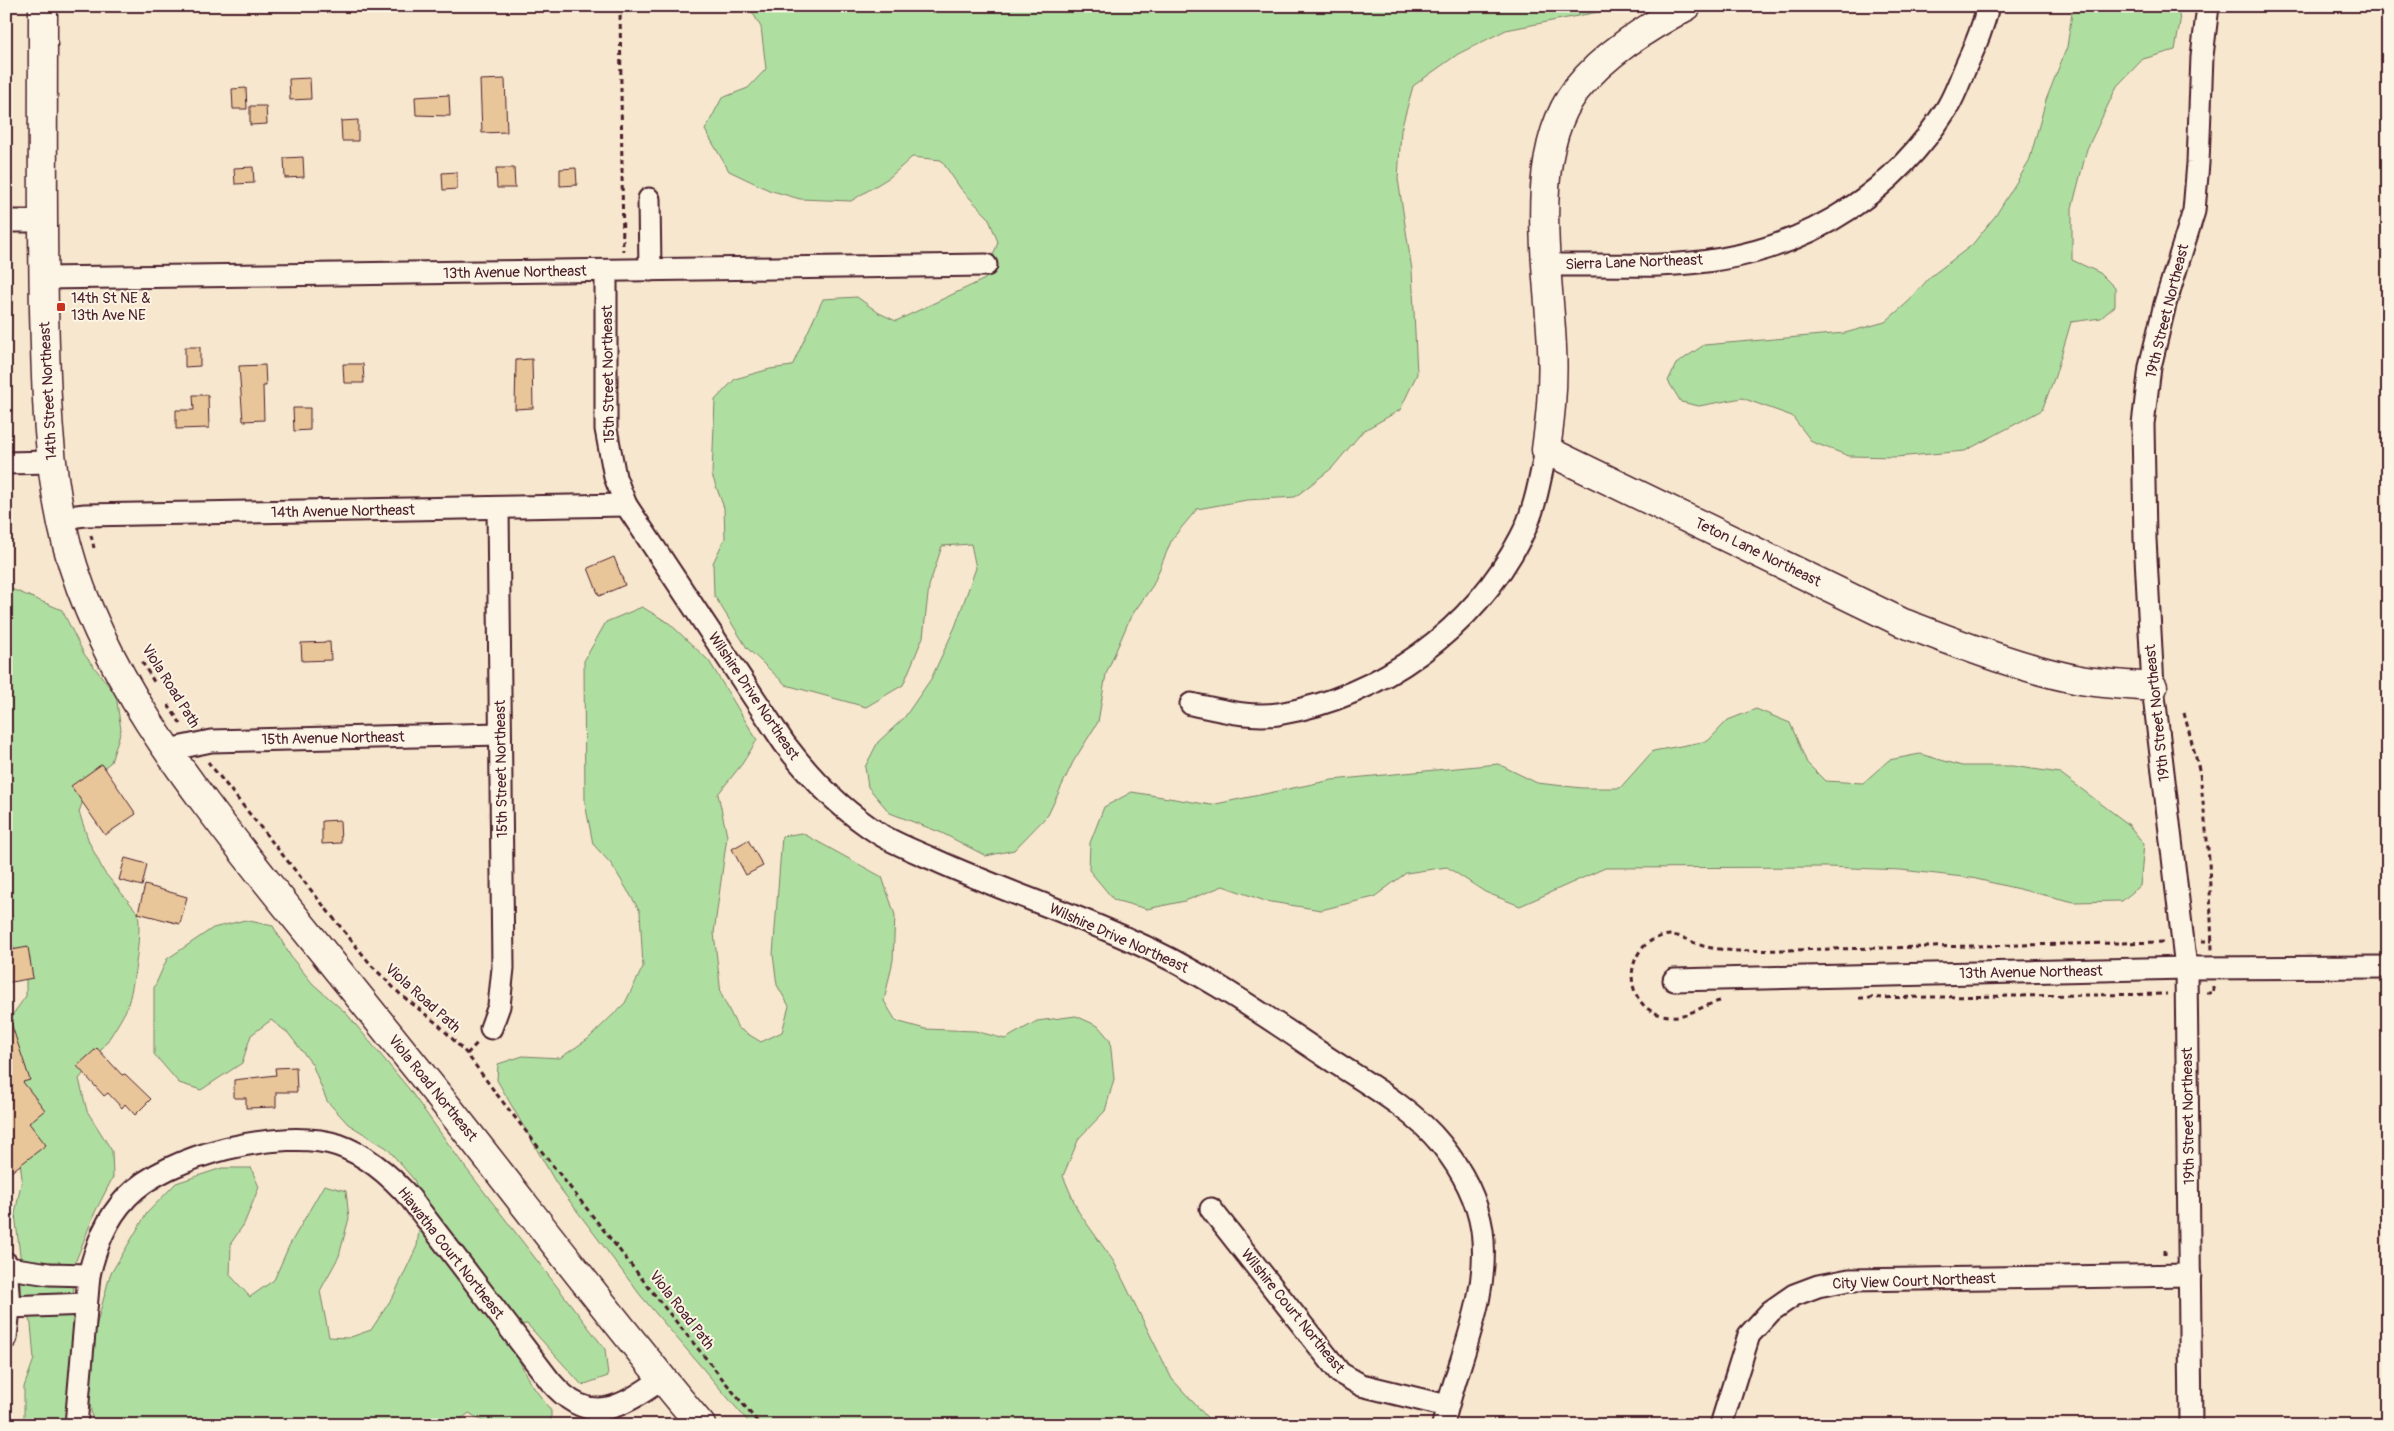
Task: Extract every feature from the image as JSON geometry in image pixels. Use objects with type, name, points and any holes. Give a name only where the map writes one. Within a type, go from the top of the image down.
[{"type":"main road","name":"14th Street Northeast","points":[[43,6],[43,278],[47,413],[51,462],[61,518],[80,586],[100,634],[118,670],[168,750]]},
{"type":"main road","points":[[1546,450],[1553,400],[1544,188],[1549,152],[1560,119],[1576,90],[1603,62],[1630,41],[1659,21],[1687,6]]},
{"type":"main road","name":"Teton Lane Northeast","points":[[1546,450],[1901,622],[1949,641],[2040,671],[2081,680],[2152,687]]},
{"type":"main road","name":"Viola Road Northeast","points":[[168,750],[220,824],[474,1139],[662,1379],[701,1425]]},
{"type":"street","name":"Sierra Lane Northeast","points":[[1547,265],[1677,264],[1720,259],[1789,242],[1818,228],[1875,190],[1922,140],[1948,107],[1976,42],[1988,6]]},
{"type":"street","name":"19th Street Northeast","points":[[2190,1425],[2186,968],[2152,687],[2145,539],[2143,424],[2150,367],[2165,304],[2194,211],[2198,163],[2202,56],[2208,6]]},
{"type":"street","points":[[649,199],[650,270]]},
{"type":"street","points":[[6,221],[43,221]]},
{"type":"street","name":"13th Avenue Northeast","points":[[43,278],[986,265]]},
{"type":"street","name":"15th Street Northeast","points":[[615,271],[606,429],[615,477],[626,505]]},
{"type":"street","points":[[1191,704],[1242,714],[1276,714],[1326,702],[1400,669],[1457,624],[1493,582],[1521,536],[1536,493],[1546,450]]},
{"type":"street","points":[[6,463],[51,462]]},
{"type":"street","name":"14th Avenue Northeast","points":[[61,518],[85,515],[626,505]]},
{"type":"street","name":"Wilshire Drive Northeast","points":[[626,505],[784,743],[833,798],[856,818],[883,836],[963,873],[1131,940],[1181,964],[1218,985],[1388,1097],[1439,1142],[1458,1168],[1475,1201],[1482,1228],[1484,1256],[1480,1288],[1471,1328],[1445,1416]]},
{"type":"street","name":"15th Street Northeast","points":[[491,1028],[499,1006],[503,968],[498,508]]},
{"type":"street","name":"15th Avenue Northeast","points":[[168,750],[194,743],[500,734]]},
{"type":"street","name":"13th Avenue Northeast","points":[[1674,980],[2186,968],[2388,968]]},
{"type":"street","name":"Hiawatha Court Northeast","points":[[76,1425],[89,1275],[95,1251],[104,1228],[127,1197],[150,1179],[185,1163],[241,1145],[283,1139],[318,1141],[355,1152],[372,1162],[399,1186],[550,1381],[572,1402],[589,1410],[611,1408],[639,1395],[662,1379]]},
{"type":"street","name":"Wilshire Court Northeast","points":[[1210,1209],[1340,1373],[1361,1385],[1445,1416]]},
{"type":"street","points":[[6,1338],[9,1308],[7,1265],[49,1274],[89,1275]]},
{"type":"street","name":"City View Court Northeast","points":[[1721,1425],[1750,1335],[1771,1311],[1794,1295],[1818,1286],[1849,1280],[2190,1275]]},
{"type":"street","points":[[9,1308],[86,1304]]},
{"type":"path","points":[[615,271],[620,6]]},
{"type":"path","points":[[92,540],[96,554]]},
{"type":"path","name":"Viola Road Path","points":[[140,657],[157,687]]},
{"type":"path","name":"Viola Road Path","points":[[166,702],[194,743],[372,966],[400,994],[440,1026],[467,1054],[665,1308],[760,1425]]},
{"type":"path","points":[[2184,713],[2200,772],[2209,859],[2212,941]]},
{"type":"green space","points":[[751,6],[1617,6],[1608,10],[1506,30],[1458,54],[1413,86],[1401,130],[1398,179],[1412,270],[1417,374],[1400,410],[1363,431],[1332,468],[1295,497],[1247,500],[1197,509],[1172,539],[1153,585],[1130,618],[1106,674],[1098,722],[1073,762],[1048,815],[1014,850],[986,856],[942,833],[890,813],[868,787],[865,767],[878,742],[904,718],[931,679],[955,627],[976,568],[971,544],[942,546],[929,586],[923,637],[903,685],[866,707],[786,685],[747,648],[714,595],[713,563],[725,538],[724,508],[712,475],[715,400],[735,379],[770,369],[792,366],[823,299],[857,297],[879,313],[896,321],[985,279],[998,242],[988,217],[961,189],[941,160],[912,157],[890,177],[851,201],[800,199],[769,190],[729,171],[705,130],[722,98],[748,88],[766,69],[761,27],[751,10]]},
{"type":"green space","points":[[2073,6],[2178,6],[2180,22],[2175,50],[2143,59],[2117,86],[2087,149],[2072,208],[2072,260],[2100,273],[2115,288],[2115,306],[2101,318],[2071,322],[2055,376],[2042,410],[1965,451],[1896,457],[1849,456],[1812,442],[1792,416],[1742,398],[1699,406],[1681,402],[1668,381],[1676,364],[1704,345],[1845,333],[1885,322],[1908,302],[1930,277],[1972,245],[1996,215],[2029,162],[2046,100],[2067,47]]},
{"type":"green space","points":[[6,589],[14,590],[62,610],[84,654],[116,695],[121,730],[111,762],[91,778],[79,812],[89,842],[104,872],[138,913],[139,922],[136,963],[131,993],[125,1012],[98,1055],[79,1079],[87,1111],[112,1151],[113,1177],[95,1212],[75,1263],[73,1299],[84,1352],[81,1425],[26,1425],[24,1420],[24,1387],[34,1359],[31,1324],[20,1300],[20,1255],[15,1214],[22,1179],[7,1044],[13,1014],[26,996],[26,969],[6,934]]},
{"type":"green space","points":[[642,607],[669,623],[709,661],[757,740],[742,764],[718,794],[727,836],[714,933],[721,994],[738,1028],[761,1042],[782,1032],[789,1006],[777,985],[773,955],[782,836],[802,833],[882,877],[895,915],[893,960],[884,1001],[896,1021],[925,1029],[975,1031],[1005,1039],[1037,1021],[1076,1016],[1098,1026],[1110,1040],[1114,1079],[1105,1111],[1079,1138],[1063,1176],[1078,1211],[1114,1262],[1172,1379],[1214,1425],[751,1425],[641,1296],[556,1183],[497,1080],[498,1064],[523,1056],[560,1058],[588,1039],[625,1003],[643,967],[640,911],[612,865],[593,844],[585,803],[584,661],[606,622]]},
{"type":"green space","points":[[1756,709],[1790,723],[1807,763],[1825,781],[1863,783],[1889,760],[1920,754],[1962,766],[2012,766],[2060,773],[2128,824],[2144,844],[2140,886],[2122,901],[2074,902],[1972,878],[1901,870],[1827,867],[1605,868],[1520,906],[1485,892],[1447,867],[1406,873],[1374,897],[1321,910],[1265,901],[1223,886],[1185,901],[1147,909],[1114,900],[1089,870],[1090,843],[1104,807],[1132,792],[1211,805],[1332,780],[1498,764],[1537,783],[1582,788],[1620,788],[1653,751],[1708,741],[1728,720]]},
{"type":"green space","points":[[245,920],[273,926],[291,957],[313,984],[346,1013],[409,1089],[462,1163],[605,1349],[608,1376],[582,1385],[527,1324],[503,1326],[529,1381],[551,1411],[551,1425],[489,1425],[469,1413],[454,1425],[93,1425],[88,1389],[90,1349],[110,1275],[147,1213],[176,1183],[222,1168],[251,1168],[259,1187],[244,1224],[231,1243],[230,1275],[250,1297],[274,1280],[289,1246],[324,1185],[346,1191],[349,1218],[339,1256],[320,1291],[329,1337],[348,1338],[371,1330],[394,1295],[417,1246],[420,1222],[415,1181],[387,1148],[348,1124],[327,1101],[312,1064],[288,1033],[271,1020],[251,1035],[242,1063],[201,1090],[179,1083],[154,1054],[154,988],[167,959],[213,928]]},
{"type":"building","points":[[310,78],[311,99],[290,100],[289,79]]},
{"type":"building","points":[[505,79],[507,132],[482,133],[480,80]]},
{"type":"building","points":[[246,88],[247,109],[233,109],[232,89]]},
{"type":"building","points":[[449,95],[450,116],[416,115],[415,97]]},
{"type":"building","points":[[250,106],[266,106],[267,124],[250,125]]},
{"type":"building","points":[[358,120],[358,141],[342,141],[341,121]]},
{"type":"building","points":[[303,157],[304,177],[285,178],[284,158]]},
{"type":"building","points":[[253,167],[254,183],[235,184],[234,168]]},
{"type":"building","points":[[496,168],[514,168],[515,188],[497,188]]},
{"type":"building","points":[[576,168],[577,185],[560,186],[560,169]]},
{"type":"building","points":[[457,172],[457,189],[443,190],[442,173]]},
{"type":"building","points":[[185,347],[200,347],[200,366],[185,367]]},
{"type":"building","points":[[532,359],[533,408],[515,409],[516,360]]},
{"type":"building","points":[[343,364],[363,364],[364,383],[344,383]]},
{"type":"building","points":[[265,365],[266,386],[263,386],[264,420],[243,421],[239,366]]},
{"type":"building","points":[[193,395],[208,395],[209,428],[176,429],[176,410],[194,410]]},
{"type":"building","points":[[293,408],[310,408],[310,430],[294,431]]},
{"type":"building","points":[[614,557],[625,585],[599,596],[588,568]]},
{"type":"building","points":[[330,642],[331,660],[302,661],[301,643]]},
{"type":"building","points":[[102,764],[136,814],[105,835],[71,786]]},
{"type":"building","points":[[340,820],[341,843],[322,844],[322,821]]},
{"type":"building","points":[[748,840],[763,866],[746,875],[732,849]]},
{"type":"building","points":[[125,858],[147,864],[142,886],[119,880]]},
{"type":"building","points":[[145,885],[187,897],[180,924],[138,913]]},
{"type":"building","points":[[28,947],[33,978],[6,983],[6,951]]},
{"type":"building","points":[[6,1017],[9,1017],[30,1080],[23,1082],[45,1110],[29,1123],[46,1145],[6,1176]]},
{"type":"building","points":[[97,1048],[122,1075],[125,1074],[151,1099],[135,1115],[125,1104],[122,1108],[108,1093],[104,1096],[77,1066]]},
{"type":"building","points":[[296,1067],[297,1092],[276,1092],[276,1107],[246,1108],[246,1098],[234,1098],[234,1080],[276,1075],[275,1068]]},
{"type":"place","name":"14th St NE & 13th Ave NE","points":[[61,307]]}]
